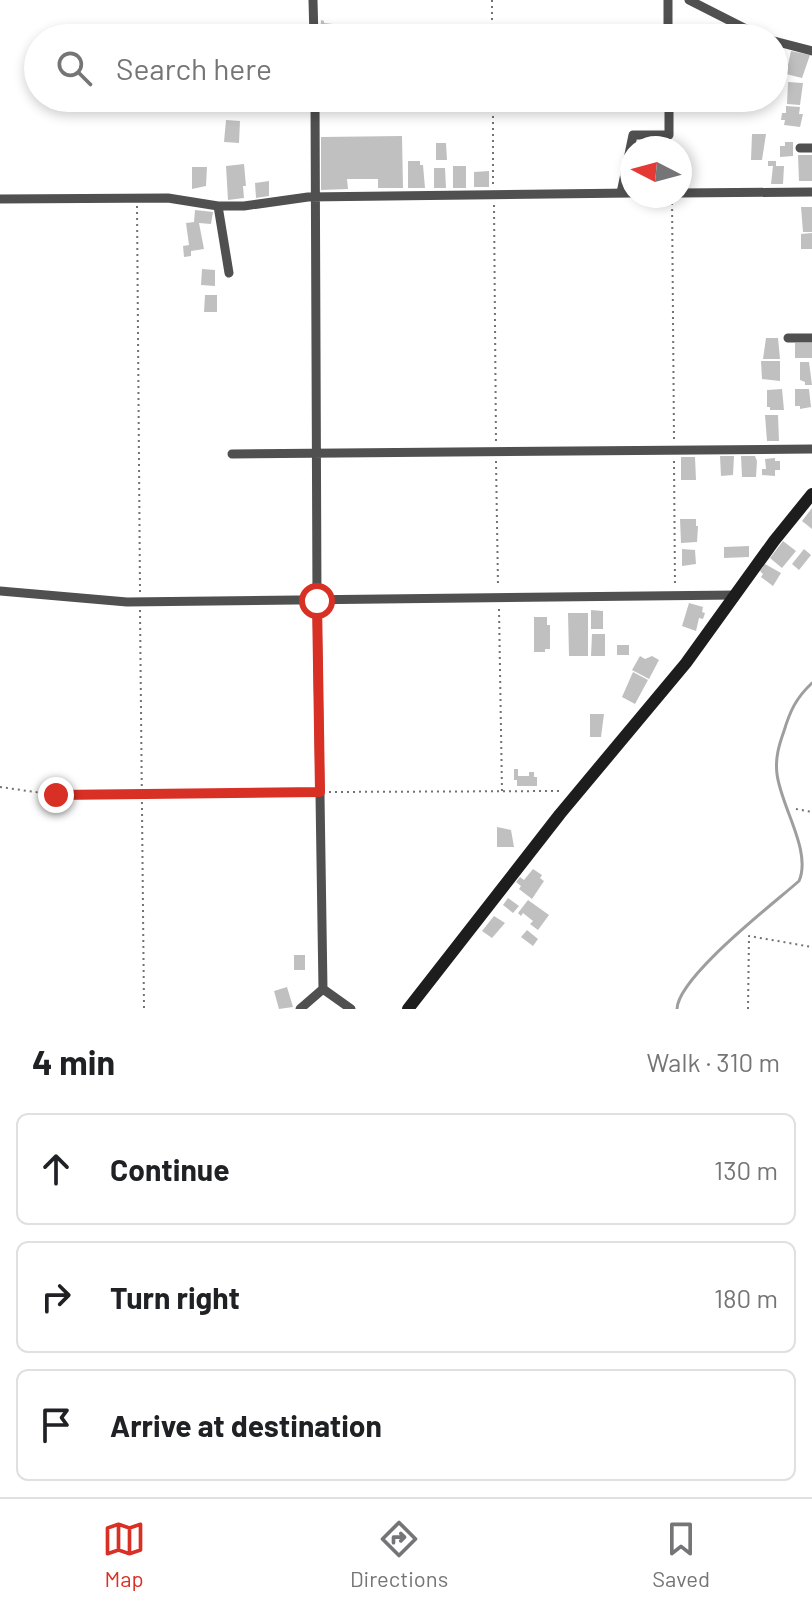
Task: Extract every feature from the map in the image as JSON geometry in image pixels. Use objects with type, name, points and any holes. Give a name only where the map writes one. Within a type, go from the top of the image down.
[{"type":"street","points":[[313,0],[314,24]]},
{"type":"street","points":[[668,0],[668,24]]},
{"type":"street","points":[[689,0],[736,24]]},
{"type":"street","points":[[788,45],[812,51]]},
{"type":"street","points":[[300,1009],[323,989],[317,601],[315,112]]},
{"type":"street","points":[[633,136],[669,135],[669,112]]},
{"type":"street","points":[[800,148],[812,148]]},
{"type":"street","points":[[692,193],[812,192]]},
{"type":"street","points":[[0,199],[168,198],[218,206],[244,206],[316,197],[620,193]]},
{"type":"street","points":[[218,206],[229,273]]},
{"type":"street","points":[[788,338],[812,338]]},
{"type":"street","points":[[232,454],[812,449]]},
{"type":"street","points":[[408,1009],[579,791],[686,663],[812,494]]},
{"type":"street","points":[[0,591],[127,602],[736,595]]},
{"type":"street","points":[[323,989],[351,1009]]},
{"type":"path","points":[[492,0],[492,24]]},
{"type":"path","points":[[493,112],[502,791]]},
{"type":"path","points":[[672,208],[675,596]]},
{"type":"path","points":[[0,787],[56,795],[579,791]]},
{"type":"path","points":[[796,809],[812,812]]},
{"type":"path","points":[[748,1009],[749,936],[812,947]]},
{"type":"building","points":[[791,51],[810,55],[802,78],[788,74]]},
{"type":"building","points":[[788,82],[803,83],[800,105],[788,104]]},
{"type":"building","points":[[788,106],[800,107],[799,114],[803,114],[800,127],[784,125],[782,113],[786,113]]},
{"type":"building","points":[[226,120],[240,121],[239,143],[224,142]]},
{"type":"building","points":[[752,134],[766,134],[762,160],[751,160]]},
{"type":"building","points":[[402,136],[403,188],[378,188],[378,179],[347,179],[348,189],[321,190],[321,137]]},
{"type":"building","points":[[785,142],[793,142],[793,156],[780,157],[780,146],[785,146]]},
{"type":"building","points":[[436,143],[446,143],[447,160],[436,160]]},
{"type":"building","points":[[798,155],[812,155],[812,181],[799,181]]},
{"type":"building","points":[[408,161],[420,161],[423,165],[425,188],[408,188]]},
{"type":"building","points":[[768,161],[784,166],[783,184],[771,184],[773,166],[768,166]]},
{"type":"building","points":[[244,164],[244,198],[228,200],[226,166]]},
{"type":"building","points":[[453,166],[466,166],[466,188],[453,188]]},
{"type":"building","points":[[192,167],[207,167],[206,186],[192,189]]},
{"type":"building","points":[[434,168],[445,168],[446,188],[434,188]]},
{"type":"building","points":[[489,171],[489,187],[474,187],[474,172]]},
{"type":"building","points":[[269,181],[269,196],[256,198],[255,183]]},
{"type":"building","points":[[801,207],[812,207],[812,232],[803,232]]},
{"type":"building","points":[[195,210],[213,212],[211,224],[199,223],[204,249],[191,251],[191,256],[184,257],[183,246],[189,245],[186,223],[194,222]]},
{"type":"building","points":[[812,233],[812,249],[801,249],[801,234]]},
{"type":"building","points":[[202,269],[215,270],[215,286],[201,285]]},
{"type":"building","points":[[205,295],[217,295],[217,312],[204,312]]},
{"type":"building","points":[[766,338],[778,338],[780,359],[763,359]]},
{"type":"building","points":[[795,343],[812,343],[812,358],[795,358]]},
{"type":"building","points":[[761,361],[780,361],[780,381],[762,379]]},
{"type":"building","points":[[800,362],[809,362],[812,385],[805,385],[800,380]]},
{"type":"building","points":[[782,389],[784,410],[770,410],[767,407],[767,390]]},
{"type":"building","points":[[795,389],[809,389],[811,407],[800,409],[800,406],[795,406]]},
{"type":"building","points":[[765,415],[778,415],[779,441],[767,441]]},
{"type":"building","points":[[720,456],[734,456],[733,475],[721,476]]},
{"type":"building","points":[[741,456],[755,456],[756,477],[742,477]]},
{"type":"building","points":[[681,457],[695,457],[696,480],[681,480]]},
{"type":"building","points":[[775,458],[775,461],[780,461],[780,470],[775,470],[775,476],[762,475],[762,469],[766,469],[765,459]]},
{"type":"building","points":[[812,508],[812,529],[802,521]]},
{"type":"building","points":[[680,519],[696,519],[697,542],[681,543]]},
{"type":"building","points":[[783,541],[796,551],[782,568],[770,558]]},
{"type":"building","points":[[749,546],[749,557],[724,558],[724,547]]},
{"type":"building","points":[[682,549],[695,550],[696,564],[682,566]]},
{"type":"building","points":[[804,549],[811,555],[799,570],[792,564]]},
{"type":"building","points":[[765,564],[781,573],[773,586],[761,577],[763,574],[760,571]]},
{"type":"building","points":[[689,603],[703,607],[702,612],[705,613],[703,619],[699,618],[696,631],[682,626]]},
{"type":"building","points":[[591,610],[603,611],[603,629],[591,629]]},
{"type":"building","points":[[568,613],[588,613],[588,656],[569,656]]},
{"type":"building","points":[[534,617],[547,617],[547,625],[550,625],[550,649],[545,649],[545,652],[534,652]]},
{"type":"building","points":[[592,634],[605,634],[605,656],[591,656]]},
{"type":"building","points":[[617,645],[629,645],[629,655],[617,655]]},
{"type":"building","points":[[640,656],[645,659],[652,656],[659,660],[649,679],[632,670]]},
{"type":"building","points":[[633,672],[648,680],[635,704],[622,697]]},
{"type":"building","points":[[590,714],[604,714],[601,737],[590,737]]},
{"type":"building","points":[[514,769],[518,769],[518,776],[529,776],[529,772],[534,772],[537,786],[517,786]]},
{"type":"building","points":[[497,827],[511,830],[514,847],[497,847]]},
{"type":"building","points":[[533,869],[542,875],[540,878],[544,881],[532,899],[519,889],[521,886],[516,882],[520,877],[524,880]]},
{"type":"building","points":[[508,898],[519,906],[513,913],[503,905]]},
{"type":"building","points":[[528,900],[549,915],[538,930],[530,924],[533,921],[518,913]]},
{"type":"building","points":[[494,916],[505,923],[492,938],[482,931]]},
{"type":"building","points":[[527,930],[538,939],[533,946],[521,937]]},
{"type":"building","points":[[294,955],[305,955],[305,970],[294,970]]},
{"type":"building","points":[[287,987],[293,1007],[279,1009],[274,991]]},
{"type":"waterway","points":[[677,1009],[681,995],[709,961],[799,881],[802,856],[780,787],[777,762],[791,711],[812,683]]},
{"type":"route","points":[[56,795],[320,792],[317,601]]}]
